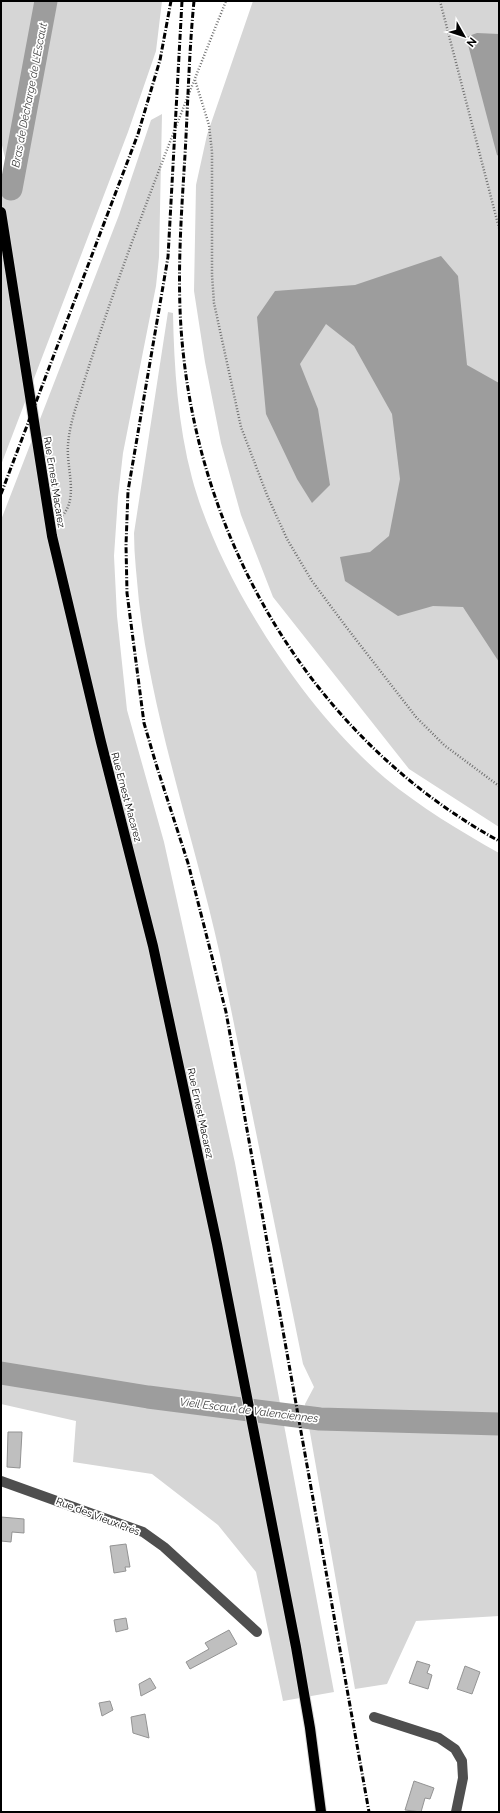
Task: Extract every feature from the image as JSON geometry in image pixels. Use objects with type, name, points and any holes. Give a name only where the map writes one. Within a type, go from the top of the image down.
[{"type":"main road","name":"Rue Ernest Macarez","points":[[1,212],[50,524],[97,727],[153,946],[217,1244],[280,1561],[310,1728],[321,1812]]},
{"type":"street","name":"Rue des Vieux Prés","points":[[1,1481],[143,1532],[164,1547],[257,1632]]},
{"type":"street","points":[[374,1717],[440,1738],[455,1749],[462,1761],[463,1778],[456,1812]]},
{"type":"path","points":[[50,524],[62,516],[69,506],[71,494],[68,445],[77,402],[139,222],[226,1]]},
{"type":"path","points":[[440,1],[499,228]]},
{"type":"path","points":[[195,80],[209,125],[212,147],[212,276],[214,303],[241,427],[267,495],[293,549],[312,581],[416,717],[448,748],[499,786]]},
{"type":"shaded area","points":[[1,1],[162,1],[156,51],[128,132],[1,465],[1,197],[13,191],[1,141]]},
{"type":"shaded area","points":[[253,1],[499,1],[499,827],[409,769],[273,597],[241,515],[221,443],[205,362],[194,291],[196,185],[207,135]]},
{"type":"shaded area","points":[[477,33],[499,34],[499,156],[497,155],[466,37]]},
{"type":"shaded area","points":[[162,114],[159,257],[156,286],[123,453],[114,556],[117,616],[127,710],[164,842],[235,1163],[334,1692],[283,1701],[256,1572],[218,1525],[152,1474],[73,1462],[76,1421],[1,1404],[1,520],[119,215],[151,120]]},
{"type":"shaded area","points":[[441,256],[458,276],[467,365],[499,383],[499,662],[463,607],[433,606],[398,616],[345,581],[340,557],[370,552],[389,536],[400,479],[392,414],[354,346],[326,324],[300,364],[318,409],[330,485],[312,503],[297,479],[266,414],[257,317],[275,291],[355,285]]},
{"type":"shaded area","points":[[168,312],[173,313],[174,355],[180,417],[192,478],[205,518],[223,559],[244,600],[269,641],[296,680],[325,716],[355,750],[385,778],[440,818],[499,853],[499,1616],[416,1621],[387,1684],[355,1689],[305,1404],[314,1387],[303,1364],[220,955],[164,735],[145,647],[139,602],[134,533]]},
{"type":"building","points":[[8,1432],[22,1432],[20,1468],[7,1467]]},
{"type":"building","points":[[1,1517],[24,1519],[24,1533],[12,1532],[11,1542],[1,1541]]},
{"type":"building","points":[[126,1544],[130,1567],[125,1567],[126,1571],[114,1573],[110,1546]]},
{"type":"building","points":[[126,1618],[128,1629],[116,1632],[114,1620]]},
{"type":"building","points":[[229,1630],[237,1644],[190,1669],[186,1662],[209,1649],[205,1643]]},
{"type":"building","points":[[417,1661],[430,1665],[427,1673],[432,1675],[428,1689],[409,1683]]},
{"type":"building","points":[[465,1666],[480,1672],[472,1694],[457,1689]]},
{"type":"building","points":[[150,1678],[156,1688],[141,1696],[139,1684]]},
{"type":"building","points":[[110,1701],[113,1710],[102,1716],[99,1703]]},
{"type":"building","points":[[145,1714],[149,1738],[133,1733],[131,1717]]},
{"type":"building","points":[[414,1781],[434,1788],[430,1799],[425,1798],[421,1812],[405,1810]]},
{"type":"waterway","name":"Bras de Décharge de L'Escaut","points":[[11,189],[46,1]]},
{"type":"waterway","name":"Vieil Escaut de Valenciennes","points":[[1,1373],[148,1397],[320,1419],[499,1424]]},
{"type":"railway","points":[[1,494],[138,134],[160,60],[171,1]]},
{"type":"railway","points":[[182,1],[168,257],[128,491],[126,545],[127,593],[144,723],[188,863],[226,1012],[369,1812]]},
{"type":"railway","points":[[194,1],[181,228],[181,327],[183,351],[195,426],[216,499],[245,569],[281,635],[325,696],[377,751],[435,800],[499,841]]}]
